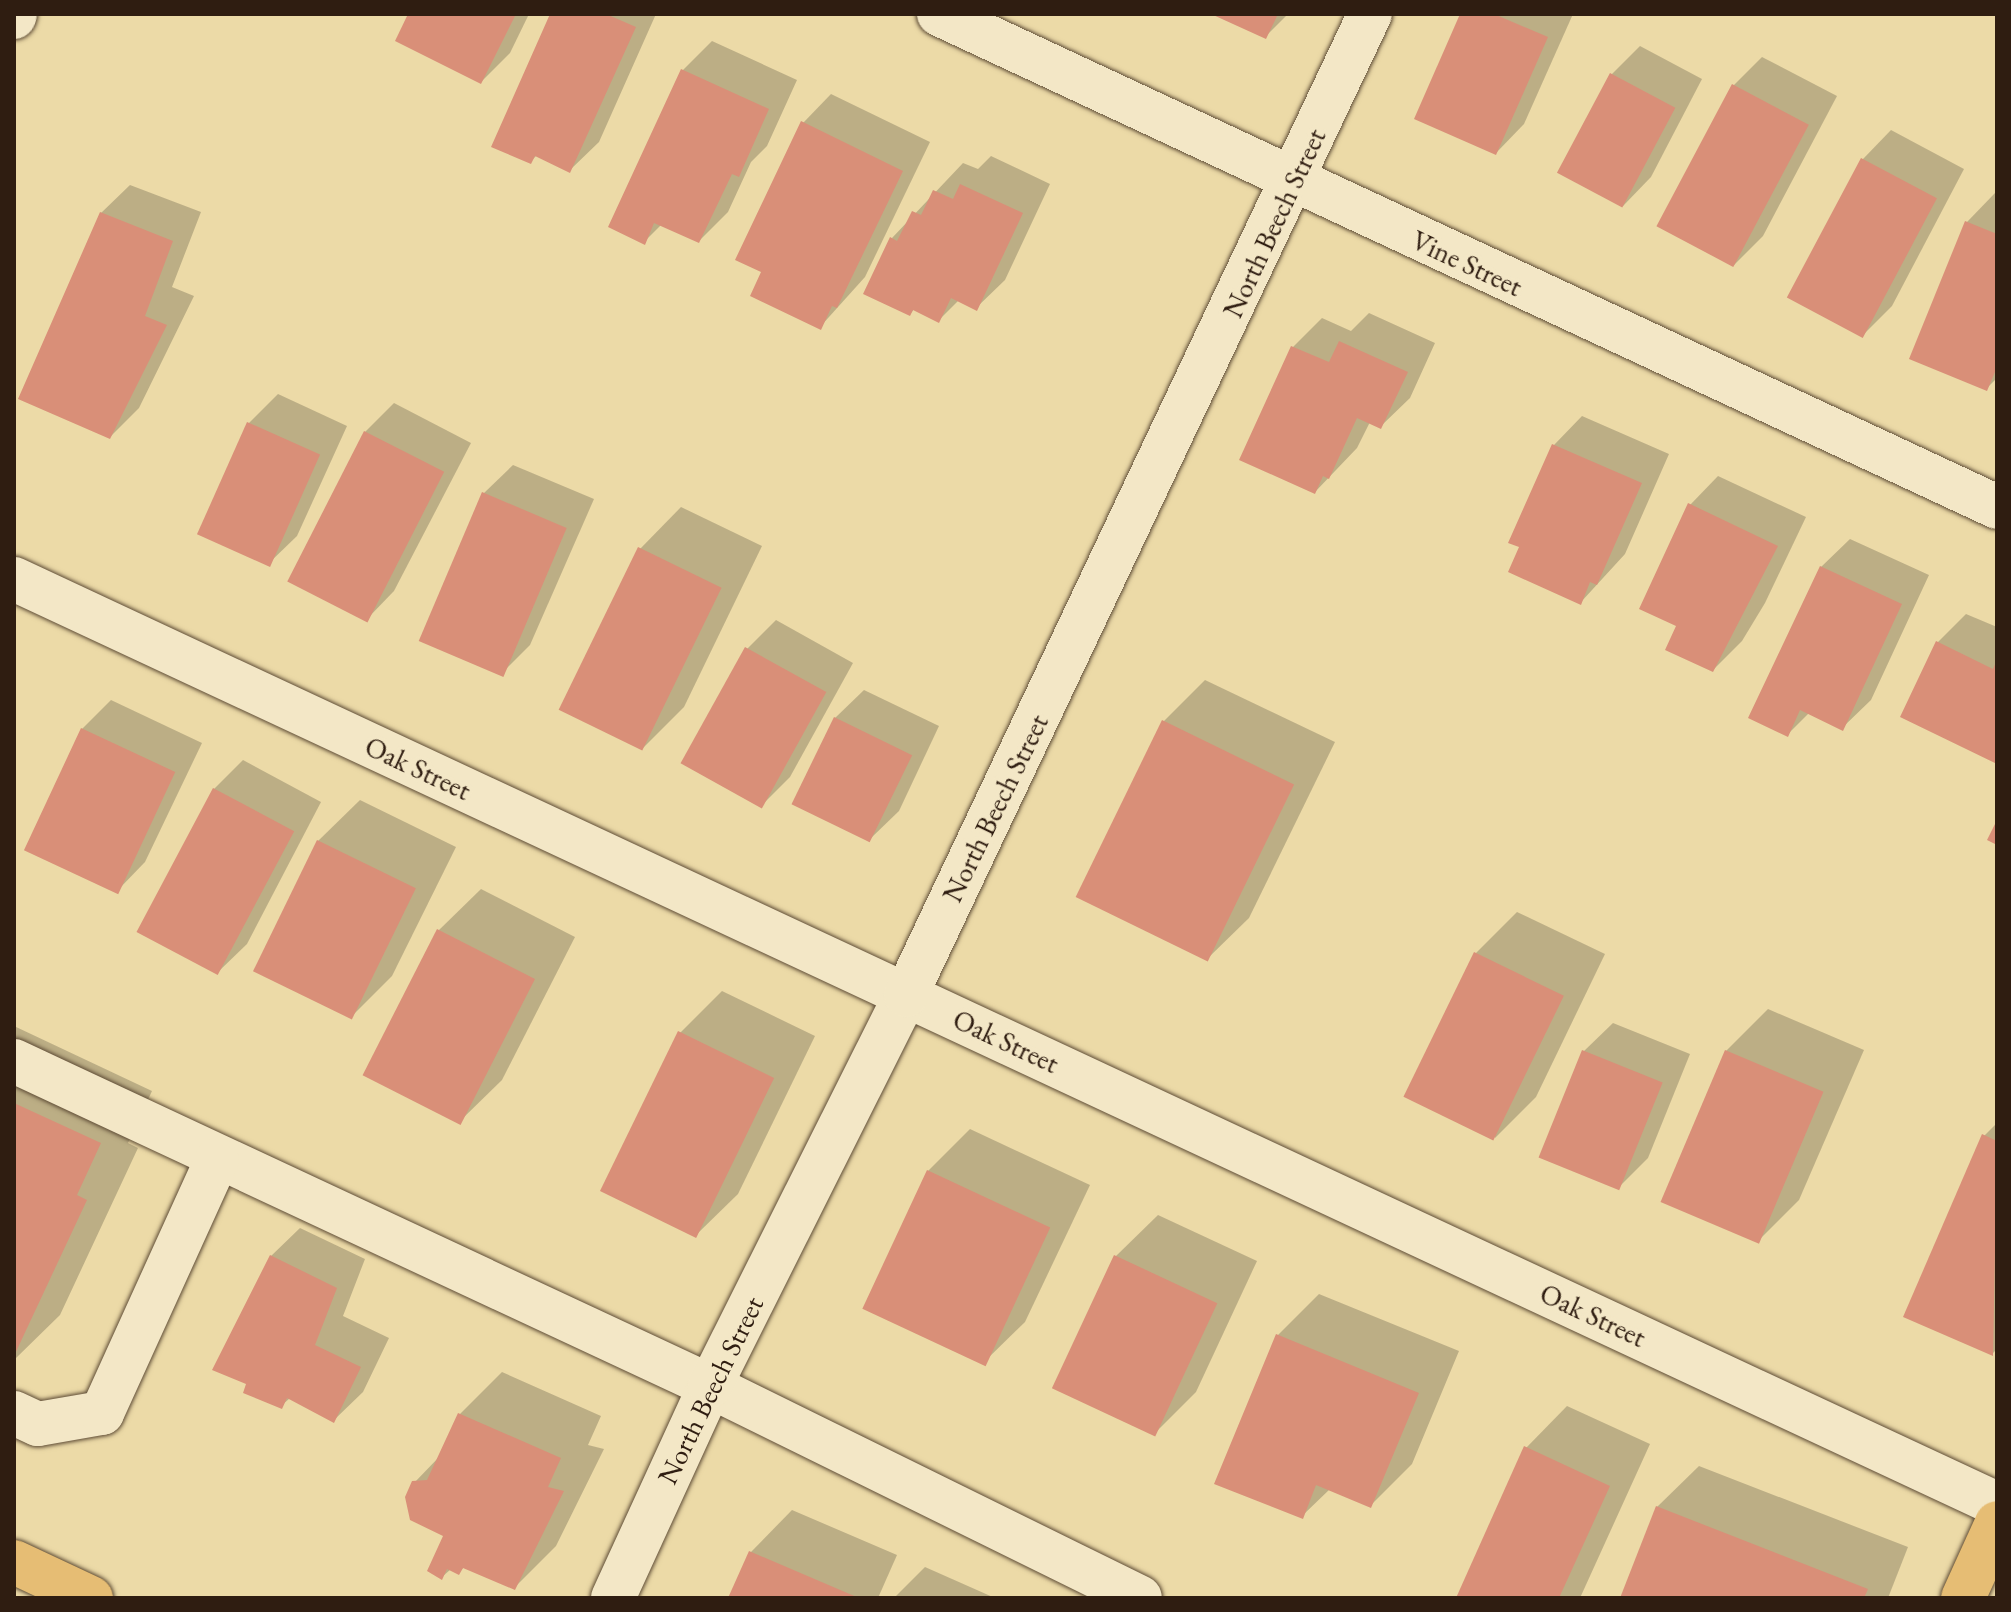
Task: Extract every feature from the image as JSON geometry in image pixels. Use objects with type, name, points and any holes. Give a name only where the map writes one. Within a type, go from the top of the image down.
[{"type":"main road","points":[[1963,1598],[1997,1523]]},
{"type":"main road","points":[[14,1562],[91,1598]]},
{"type":"street","name":"Vine Street","points":[[939,14],[1294,184],[1997,507]]},
{"type":"street","name":"North Beech Street","points":[[613,1598],[710,1386],[906,995],[1294,184],[1370,14]]},
{"type":"street","name":"Oak Street","points":[[14,579],[1997,1504]]},
{"type":"street","points":[[14,1061],[217,1160],[710,1386],[1140,1598]]},
{"type":"street","points":[[14,1413],[38,1424],[102,1413],[217,1160]]},
{"type":"building","points":[[408,14],[516,14],[481,84],[395,41]]},
{"type":"building","points":[[550,14],[606,14],[636,27],[570,173],[535,156],[531,164],[491,147]]},
{"type":"building","points":[[1211,14],[1278,14],[1266,39]]},
{"type":"building","points":[[1460,14],[1494,14],[1548,37],[1496,155],[1414,119]]},
{"type":"building","points":[[681,69],[769,109],[739,177],[732,174],[699,243],[654,223],[645,245],[608,227]]},
{"type":"building","points":[[1610,73],[1675,108],[1622,208],[1557,173]]},
{"type":"building","points":[[1732,84],[1809,125],[1733,267],[1656,226]]},
{"type":"building","points":[[801,121],[903,171],[837,308],[832,306],[821,330],[750,296],[761,272],[735,260]]},
{"type":"building","points":[[1861,158],[1937,198],[1863,338],[1787,298]]},
{"type":"building","points":[[960,184],[1023,213],[977,311],[951,298],[939,323],[913,310],[910,316],[863,294],[890,237],[897,241],[912,211],[921,215],[933,190],[953,199]]},
{"type":"building","points":[[100,212],[173,241],[145,316],[167,325],[110,439],[18,399]]},
{"type":"building","points":[[1965,221],[1997,234],[1997,367],[1987,391],[1909,359]]},
{"type":"building","points":[[1339,341],[1408,372],[1381,429],[1357,418],[1329,479],[1323,476],[1315,494],[1239,460],[1291,346],[1329,362]]},
{"type":"building","points":[[247,422],[320,455],[270,567],[197,534]]},
{"type":"building","points":[[364,431],[444,472],[367,622],[287,582]]},
{"type":"building","points":[[1552,444],[1642,483],[1597,585],[1590,582],[1581,605],[1508,572],[1519,547],[1508,543]]},
{"type":"building","points":[[482,492],[567,528],[503,677],[419,641]]},
{"type":"building","points":[[1688,503],[1778,546],[1713,672],[1665,650],[1676,626],[1639,609]]},
{"type":"building","points":[[638,547],[722,588],[642,750],[559,710]]},
{"type":"building","points":[[1820,566],[1902,604],[1843,731],[1800,710],[1788,737],[1748,718]]},
{"type":"building","points":[[1936,641],[1993,669],[1997,660],[1997,764],[1900,717]]},
{"type":"building","points":[[745,647],[826,692],[762,808],[681,763]]},
{"type":"building","points":[[834,717],[912,755],[870,842],[791,804]]},
{"type":"building","points":[[1162,720],[1294,784],[1208,962],[1076,897]]},
{"type":"building","points":[[81,728],[175,772],[118,894],[24,850]]},
{"type":"building","points":[[213,788],[294,831],[218,975],[136,932]]},
{"type":"building","points":[[1997,820],[1997,845],[1987,840]]},
{"type":"building","points":[[317,840],[416,888],[352,1019],[253,971]]},
{"type":"building","points":[[437,929],[535,979],[461,1125],[363,1075]]},
{"type":"building","points":[[1474,952],[1564,996],[1493,1141],[1403,1097]]},
{"type":"building","points":[[678,1031],[774,1078],[696,1238],[600,1191]]},
{"type":"building","points":[[1582,1050],[1663,1083],[1619,1190],[1539,1158]]},
{"type":"building","points":[[1725,1050],[1823,1092],[1759,1244],[1661,1202]]},
{"type":"building","points":[[14,1103],[101,1143],[77,1195],[87,1200],[14,1356]]},
{"type":"building","points":[[1982,1134],[1997,1141],[1993,1356],[1903,1317]]},
{"type":"building","points":[[927,1170],[1050,1227],[986,1366],[862,1309]]},
{"type":"building","points":[[270,1255],[337,1288],[315,1345],[361,1367],[334,1423],[287,1398],[282,1409],[243,1393],[246,1384],[212,1370]]},
{"type":"building","points":[[1114,1255],[1217,1303],[1155,1436],[1052,1388]]},
{"type":"building","points":[[1276,1334],[1419,1393],[1371,1508],[1316,1485],[1303,1519],[1214,1484]]},
{"type":"building","points":[[458,1413],[561,1458],[548,1487],[564,1491],[515,1590],[463,1568],[459,1575],[447,1569],[442,1580],[427,1571],[443,1536],[410,1520],[405,1497],[412,1481],[427,1480]]},
{"type":"building","points":[[1524,1446],[1610,1486],[1559,1598],[1456,1598]]},
{"type":"building","points":[[1656,1506],[1868,1589],[1864,1598],[1620,1598]]},
{"type":"building","points":[[749,1551],[859,1598],[728,1598]]}]
